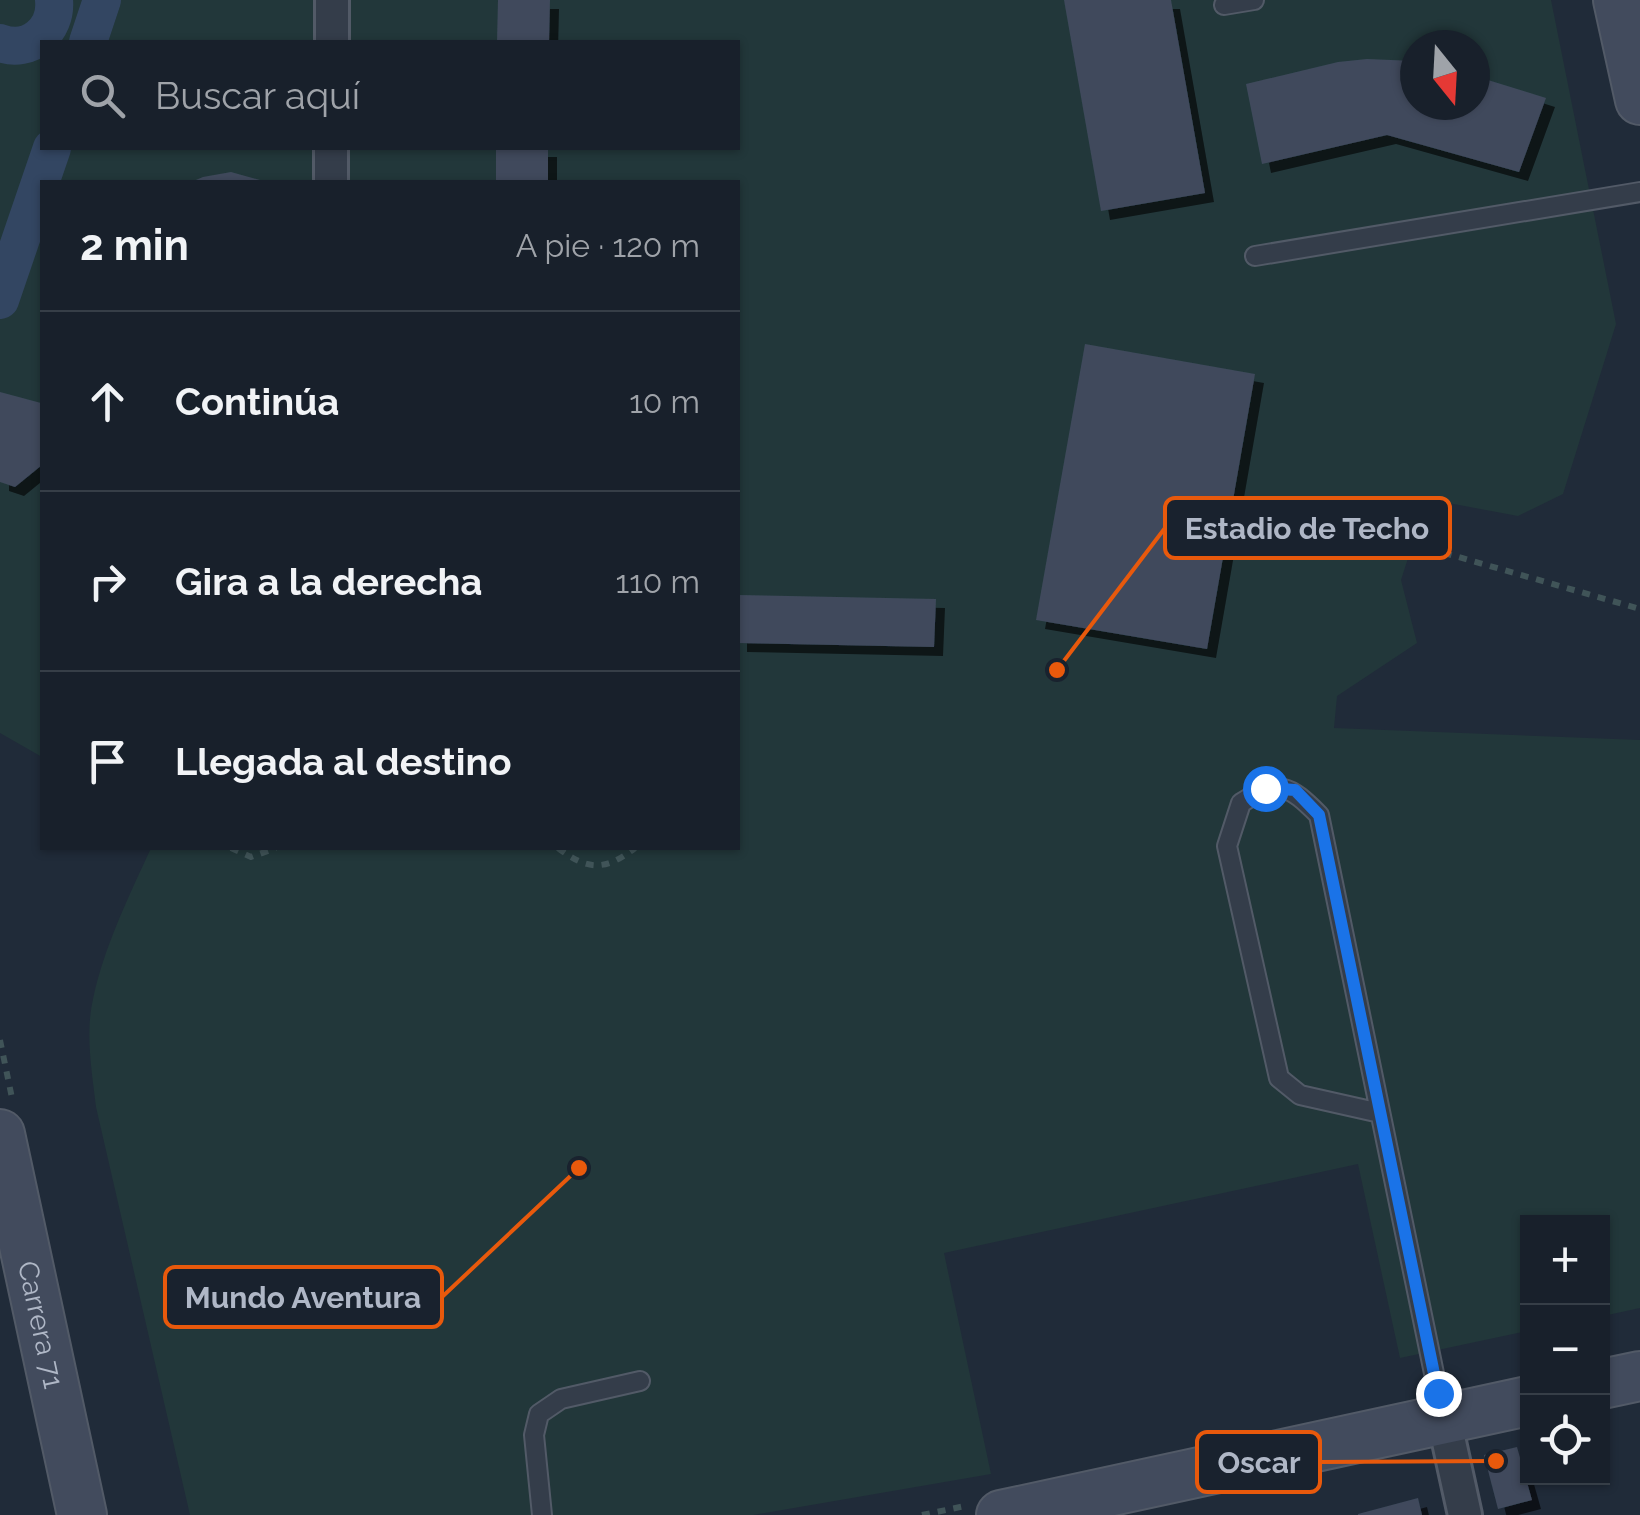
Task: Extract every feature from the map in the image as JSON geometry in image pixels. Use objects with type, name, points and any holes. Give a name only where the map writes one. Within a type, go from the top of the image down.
[{"type":"street","points":[[332,0],[332,40]]},
{"type":"street","points":[[1618,0],[1640,100]]},
{"type":"street","points":[[331,180],[332,150]]},
{"type":"street","name":"Carrera 71","points":[[0,1134],[5,1184],[82,1515]]},
{"type":"street","points":[[1610,1382],[1640,1376]]},
{"type":"street","points":[[1001,1515],[1520,1403]]},
{"type":"street","points":[[1444,1419],[1465,1515]]},
{"type":"lane","points":[[1224,5],[1254,0]]},
{"type":"lane","points":[[1255,256],[1640,192]]},
{"type":"lane","points":[[1380,1113],[1300,1095],[1278,1078],[1227,846],[1241,802],[1265,788],[1295,790],[1319,815],[1444,1419]]},
{"type":"lane","points":[[542,1515],[534,1435],[538,1414],[561,1399],[640,1382]]},
{"type":"path","points":[[1412,544],[1640,608]]},
{"type":"path","points":[[235,850],[251,857],[270,850]]},
{"type":"path","points":[[561,850],[592,867],[618,860],[633,850]]},
{"type":"green space","points":[[0,0],[1551,0],[1616,324],[1563,494],[1518,516],[1427,499],[1401,580],[1417,643],[1337,696],[1334,728],[1640,740],[1640,1308],[1610,1314],[1610,1215],[1520,1215],[1520,1332],[1400,1358],[1358,1164],[944,1253],[991,1474],[753,1515],[190,1515],[96,1107],[89,1039],[91,1012],[118,922],[150,850],[740,850],[740,180],[40,180],[40,756],[0,733]]},
{"type":"building","points":[[498,0],[550,0],[549,40],[497,40]]},
{"type":"building","points":[[1064,0],[1171,0],[1205,193],[1101,211]]},
{"type":"building","points":[[1400,60],[1400,120],[1490,120],[1490,81],[1546,98],[1519,172],[1387,135],[1262,164],[1246,84],[1338,62]]},
{"type":"building","points":[[496,150],[548,150],[548,180],[496,180]]},
{"type":"building","points":[[231,172],[260,180],[196,180]]},
{"type":"building","points":[[1085,344],[1255,374],[1207,649],[1036,620]]},
{"type":"building","points":[[0,392],[40,403],[40,467],[15,487],[0,482]]},
{"type":"building","points":[[740,595],[936,599],[934,647],[740,643]]},
{"type":"building","points":[[1517,1447],[1520,1485],[1528,1485],[1532,1500],[1498,1509],[1484,1455]]},
{"type":"building","points":[[1418,1498],[1422,1515],[1358,1515],[1358,1514]]},
{"type":"waterway","points":[[0,43],[22,45],[39,37],[51,21],[54,0]]},
{"type":"waterway","points":[[89,40],[102,0]]},
{"type":"waterway","points":[[41,180],[51,150]]},
{"type":"waterway","points":[[0,300],[40,183]]},
{"type":"place","name":"Estadio de Techo","points":[[1057,670]]},
{"type":"place","name":"Mundo Aventura","points":[[579,1168]]},
{"type":"place","name":"Oscar","points":[[1496,1461]]},
{"type":"route","points":[[1265,788],[1295,790],[1319,815],[1438,1393]]}]
